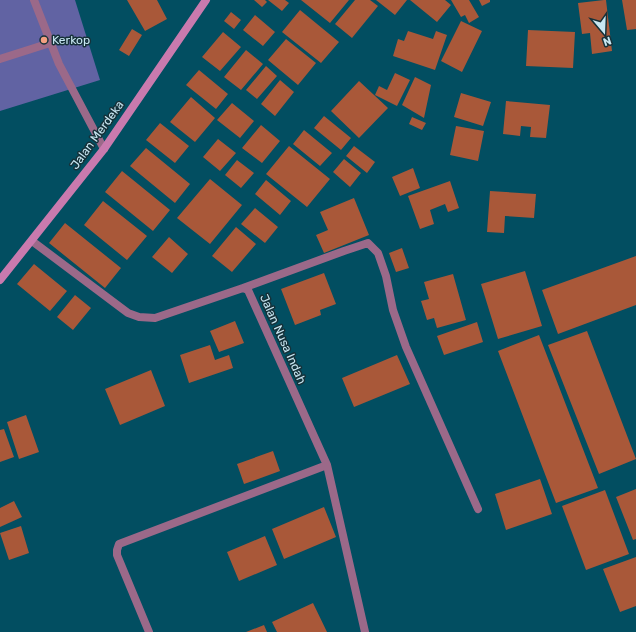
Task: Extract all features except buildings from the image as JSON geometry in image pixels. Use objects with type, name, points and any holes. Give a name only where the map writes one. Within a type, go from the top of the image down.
[{"type":"street","points":[[34,0],[59,64],[104,149]]},
{"type":"street","name":"Jalan Merdeka","points":[[0,280],[104,149],[206,0]]},
{"type":"street","points":[[0,59],[50,42]]},
{"type":"street","name":"Jalan Nusa Indah","points":[[32,241],[128,313],[138,317],[155,318],[243,288],[248,290],[327,465],[365,632]]},
{"type":"street","points":[[243,288],[368,243],[378,253],[386,276],[393,310],[406,347],[478,509]]},
{"type":"street","points":[[149,632],[116,550],[119,544],[327,465]]},
{"type":"shaded area","name":"Kerkop","points":[[0,0],[75,0],[100,80],[0,111]]},
{"type":"place","name":"Kerkop","points":[[44,40]]}]
